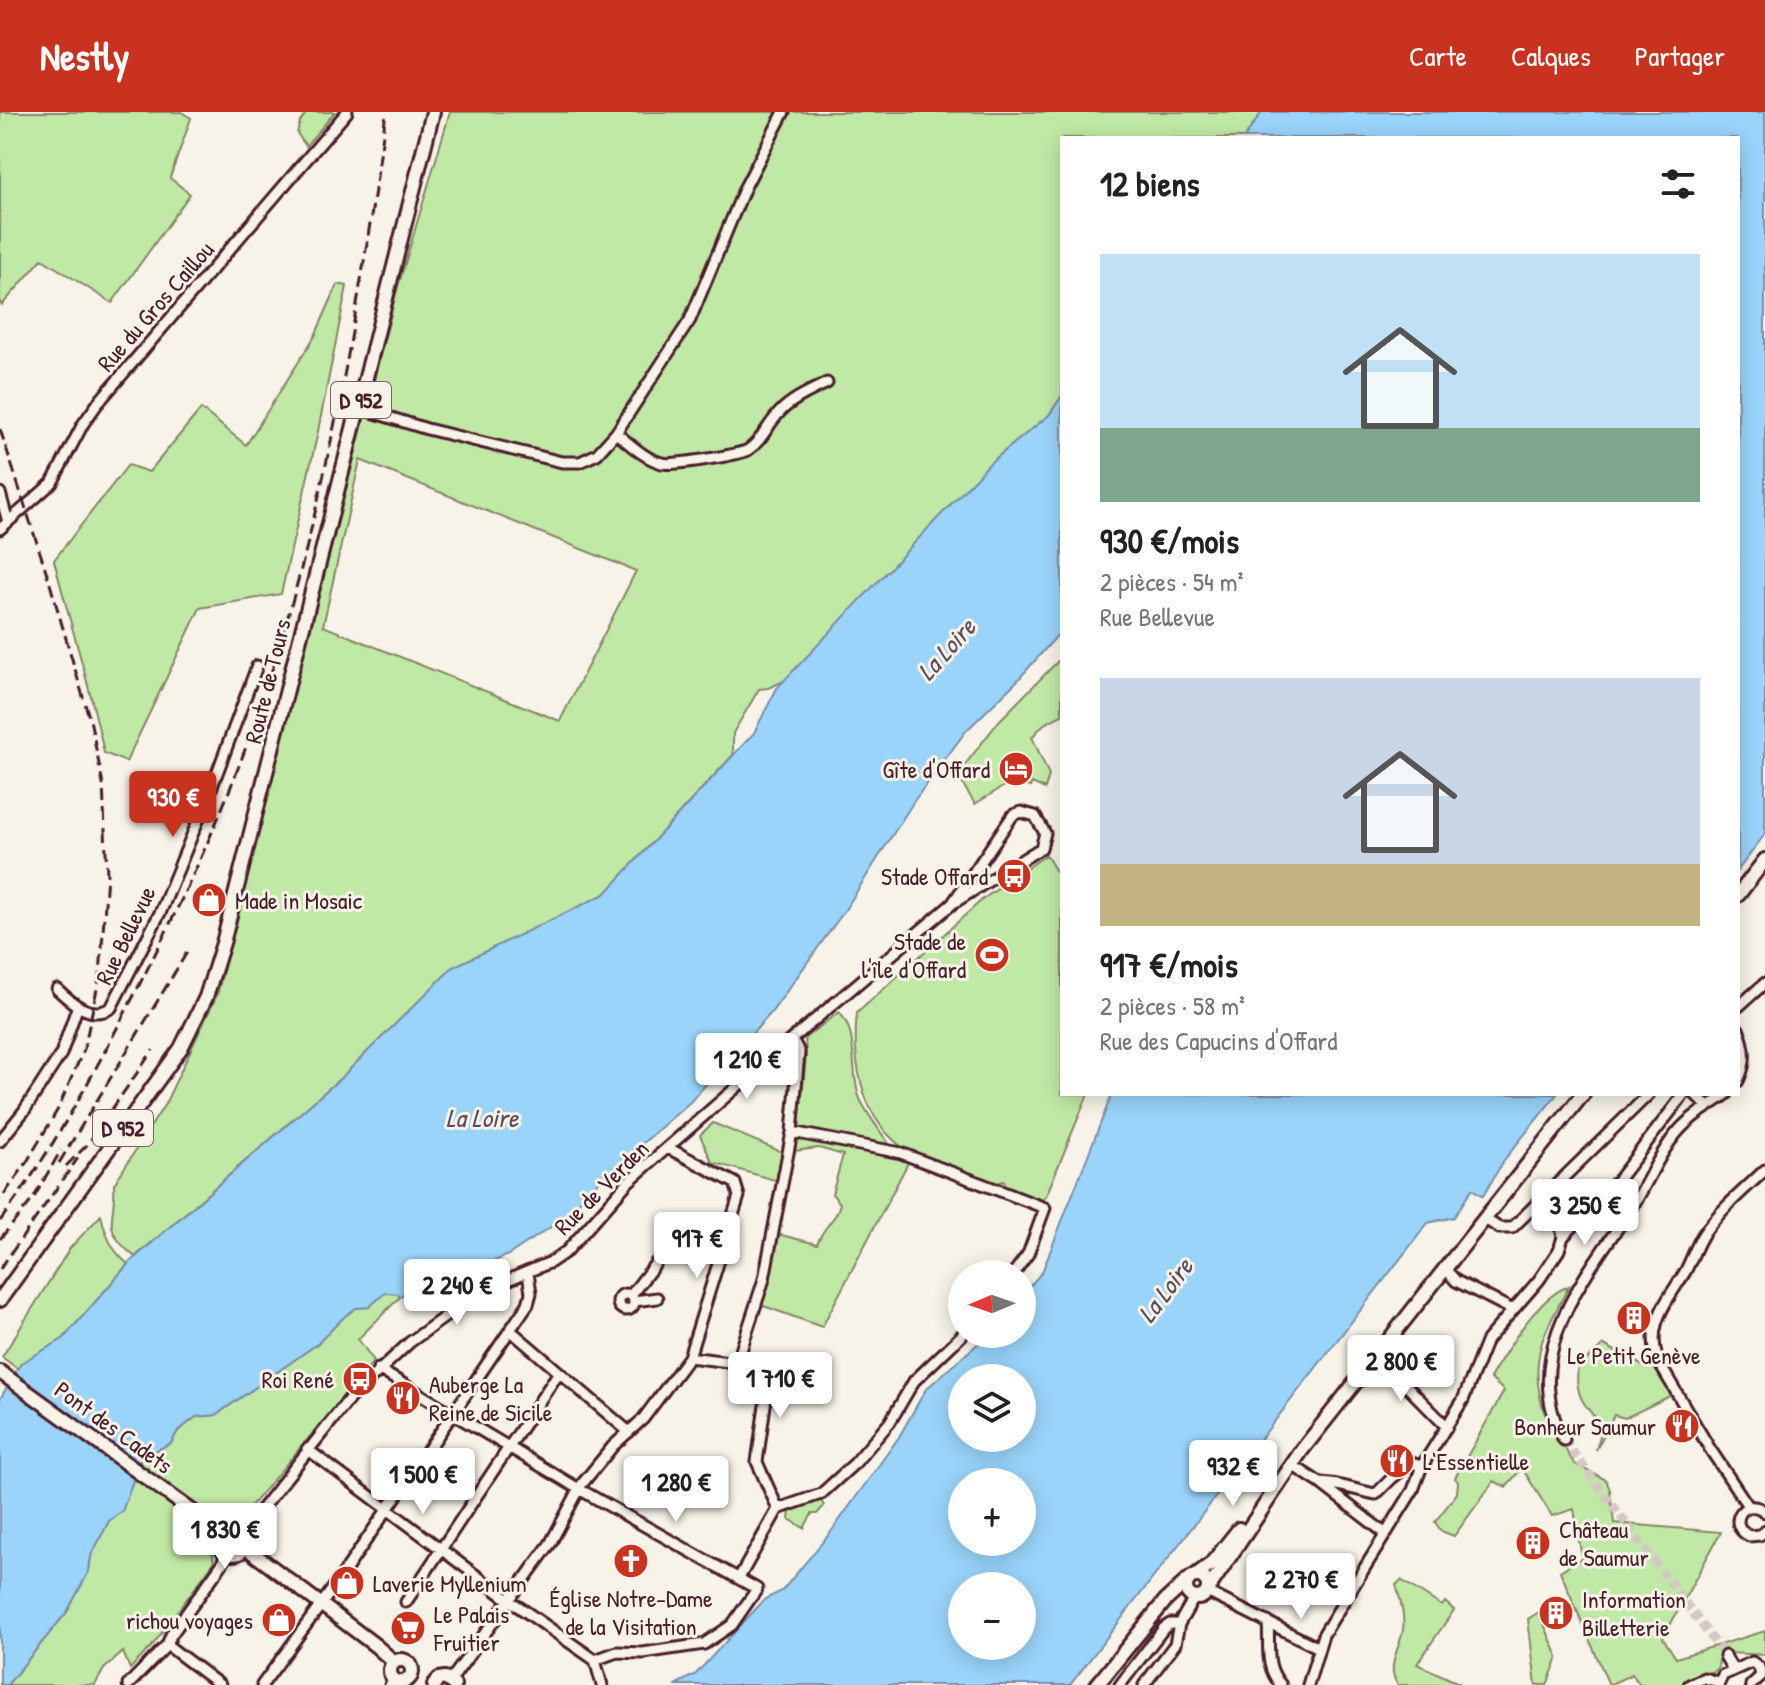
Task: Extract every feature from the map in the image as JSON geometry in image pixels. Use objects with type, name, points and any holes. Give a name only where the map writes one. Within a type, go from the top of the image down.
[{"type":"main road","name":"Route de Tours","points":[[0,1300],[181,1048],[206,997],[231,913],[433,112]]},
{"type":"main road","points":[[1740,892],[1765,860]]},
{"type":"main road","points":[[1097,1685],[1165,1601],[1211,1564],[1581,1096]]},
{"type":"main road","name":"Pont des Cadets","points":[[0,1372],[221,1532]]},
{"type":"main road","points":[[1165,1601],[1192,1596],[1200,1598],[1208,1590],[1292,1465]]},
{"type":"main road","points":[[232,1526],[244,1531],[247,1539],[245,1547],[234,1554],[226,1552],[220,1545],[221,1532],[232,1526]]},
{"type":"main road","points":[[245,1547],[394,1662]]},
{"type":"main road","points":[[1192,1578],[1206,1579],[1208,1590]]},
{"type":"main road","points":[[1192,1578],[1186,1586],[1192,1596]]},
{"type":"main road","points":[[394,1662],[401,1660],[409,1663],[411,1675]]},
{"type":"main road","points":[[394,1662],[390,1671],[392,1682],[405,1680],[411,1675]]},
{"type":"main road","points":[[411,1675],[434,1684],[442,1678],[452,1683]]},
{"type":"street","name":"Rue du Gros Caillou","points":[[4,525],[52,483],[83,424],[98,403],[347,112]]},
{"type":"street","points":[[359,408],[427,429],[562,462],[580,462],[597,454],[616,433],[690,320],[740,199],[784,112]]},
{"type":"street","points":[[616,433],[646,456],[664,464],[725,456],[747,450],[788,404],[827,383]]},
{"type":"street","points":[[0,493],[4,525]]},
{"type":"street","name":"Rue Bellevue","points":[[77,1008],[104,1012],[111,1008],[161,911],[257,666]]},
{"type":"street","points":[[1021,812],[1035,816],[1045,833],[1041,848],[952,904],[1013,815],[1021,812]]},
{"type":"street","name":"Rue de Verden","points":[[244,1531],[307,1449],[378,1369],[429,1326],[481,1291],[528,1273],[567,1251],[629,1181],[952,904]]},
{"type":"street","points":[[1740,1005],[1765,983]]},
{"type":"street","points":[[0,1141],[4,1129],[61,1054],[77,1008],[57,989]]},
{"type":"street","points":[[1740,1035],[1745,1051],[1740,1076]]},
{"type":"street","points":[[737,1363],[764,1279],[792,1132],[799,1052],[792,1039]]},
{"type":"street","points":[[1485,1219],[1499,1228],[1512,1228],[1647,1096]]},
{"type":"street","points":[[1308,1685],[1323,1635],[1413,1490],[1422,1466],[1463,1400],[1487,1340],[1539,1280],[1559,1250],[1563,1237],[1618,1180],[1682,1096]]},
{"type":"street","points":[[1697,1096],[1707,1106]]},
{"type":"street","points":[[1564,1440],[1554,1416],[1548,1376],[1552,1347],[1561,1321],[1669,1142],[1688,1121],[1724,1096]]},
{"type":"street","points":[[792,1132],[901,1153],[1045,1208],[1024,1260]]},
{"type":"street","points":[[452,1683],[550,1544],[579,1489],[613,1446],[643,1419],[689,1357],[739,1196],[735,1183],[668,1148]]},
{"type":"street","points":[[1748,1506],[1662,1368],[1655,1354],[1653,1338],[1661,1309],[1686,1270],[1705,1231],[1765,1170]]},
{"type":"street","points":[[1547,1193],[1557,1208],[1563,1237]]},
{"type":"street","points":[[657,1298],[633,1298],[676,1237],[683,1232],[696,1235],[723,1250]]},
{"type":"street","points":[[1446,1270],[1456,1281],[1513,1310]]},
{"type":"street","points":[[262,1685],[321,1605],[528,1304],[531,1293],[528,1273]]},
{"type":"street","points":[[510,1330],[629,1432]]},
{"type":"street","points":[[739,1578],[778,1509],[821,1494],[855,1463],[890,1422],[914,1381],[948,1348]]},
{"type":"street","points":[[1376,1355],[1447,1427]]},
{"type":"street","points":[[689,1357],[737,1363],[761,1378],[766,1398],[757,1462],[778,1509]]},
{"type":"street","points":[[378,1369],[579,1489],[757,1589],[732,1625],[704,1644],[643,1653],[617,1652],[595,1660]]},
{"type":"street","points":[[406,1602],[559,1372]]},
{"type":"street","points":[[307,1449],[509,1600],[595,1660],[602,1685]]},
{"type":"street","points":[[1320,1483],[1335,1483],[1376,1494],[1411,1463],[1422,1466]]},
{"type":"street","points":[[1292,1465],[1386,1534]]},
{"type":"street","points":[[1765,1510],[1748,1506],[1738,1516],[1740,1530],[1753,1537],[1765,1531]]},
{"type":"street","points":[[128,1685],[167,1645],[222,1564],[226,1552]]},
{"type":"street","points":[[1208,1590],[1319,1648]]},
{"type":"street","points":[[1144,1685],[1175,1644],[1179,1624],[1192,1596]]},
{"type":"street","points":[[1268,1622],[1268,1663],[1272,1675],[1281,1685]]},
{"type":"street","points":[[1120,1685],[1164,1628],[1179,1624]]},
{"type":"street","points":[[167,1645],[220,1685]]},
{"type":"street","points":[[1725,1656],[1733,1670]]},
{"type":"street","points":[[1689,1685],[1704,1678],[1718,1684],[1721,1677],[1747,1662],[1754,1662],[1762,1665],[1761,1676],[1751,1685]]},
{"type":"green space","points":[[0,112],[181,112],[191,118],[170,178],[190,194],[112,303],[42,259],[2,305],[0,303]]},
{"type":"green space","points":[[307,112],[335,112],[306,146],[297,133]]},
{"type":"green space","points":[[450,112],[1262,112],[1245,136],[1060,136],[1060,399],[1049,415],[990,463],[784,681],[759,689],[733,733],[733,755],[605,894],[453,967],[343,1076],[135,1257],[113,1230],[114,1184],[165,1104],[217,995],[397,290]],"holes":[[[360,460],[636,571],[560,721],[323,626]]]},
{"type":"green space","points":[[338,284],[347,286],[281,594],[200,608],[126,762],[104,753],[54,560],[128,465],[149,472],[201,409],[246,445],[315,336]]},
{"type":"green space","points":[[1060,659],[1060,716],[1044,724],[1032,737],[1049,775],[1045,789],[1032,783],[1030,787],[1011,782],[975,804],[957,775],[999,721]]},
{"type":"green space","name":"Stade de l'île d'Offard","points":[[1046,855],[1060,878],[1060,1096],[1087,1096],[1046,1196],[1039,1201],[1006,1190],[1004,1181],[993,1184],[906,1150],[874,1116],[861,1083],[856,1048],[857,1013],[983,899]]},
{"type":"green space","points":[[839,1012],[850,1031],[860,1099],[892,1148],[806,1131],[799,1126],[805,1038]]},
{"type":"green space","points":[[713,1123],[782,1152],[778,1181],[712,1162],[700,1135]]},
{"type":"green space","points":[[795,1137],[910,1159],[822,1327],[761,1305],[777,1234],[817,1244],[840,1203],[832,1194],[843,1155],[819,1148],[793,1151]]},
{"type":"green space","points":[[101,1215],[110,1242],[128,1264],[63,1339],[22,1363],[18,1369],[2,1357],[70,1248]]},
{"type":"green space","points":[[1569,1286],[1545,1335],[1539,1356],[1540,1398],[1556,1436],[1575,1464],[1606,1480],[1614,1523],[1721,1532],[1663,1638],[1676,1658],[1765,1631],[1765,1655],[1729,1653],[1720,1658],[1717,1669],[1711,1672],[1709,1685],[1640,1685],[1632,1674],[1609,1685],[1560,1571],[1582,1558],[1574,1509],[1552,1516],[1522,1468],[1506,1487],[1494,1481],[1454,1536],[1441,1531],[1435,1522],[1457,1493],[1458,1482],[1455,1478],[1504,1391],[1490,1378],[1534,1313],[1557,1292]]},
{"type":"green space","points":[[385,1292],[400,1297],[358,1339],[374,1361],[244,1514],[223,1520],[210,1539],[214,1562],[152,1646],[130,1669],[123,1652],[104,1669],[95,1685],[7,1685],[67,1612],[89,1571],[91,1556],[109,1520],[122,1511],[141,1458],[171,1443],[178,1431],[196,1417],[216,1415],[317,1344],[345,1316],[356,1308],[369,1307]]},
{"type":"green space","points":[[1604,1345],[1645,1367],[1652,1365],[1672,1395],[1625,1418],[1614,1415],[1596,1450],[1603,1425],[1582,1399],[1577,1377],[1578,1367]]},
{"type":"green space","points":[[820,1498],[824,1506],[817,1514],[812,1514],[804,1528],[789,1519],[790,1511]]},
{"type":"green space","points":[[1401,1580],[1442,1606],[1445,1602],[1454,1610],[1417,1664],[1463,1685],[1398,1685],[1393,1664],[1403,1630],[1403,1613],[1396,1585]]},
{"type":"green space","points":[[1539,1612],[1558,1657],[1547,1685],[1536,1685],[1528,1619]]},
{"type":"water","points":[[1262,112],[1765,112],[1765,834],[1740,867],[1740,136],[1245,136]]},
{"type":"water","name":"La Loire","points":[[1060,399],[1060,632],[1017,681],[966,731],[914,801],[845,910],[771,1013],[690,1102],[596,1184],[563,1219],[508,1255],[452,1280],[414,1284],[400,1297],[385,1293],[369,1307],[356,1308],[317,1344],[216,1415],[196,1417],[178,1431],[171,1443],[141,1458],[122,1511],[109,1521],[91,1556],[89,1571],[67,1612],[7,1685],[0,1685],[0,1399],[21,1363],[63,1339],[130,1262],[343,1076],[453,967],[605,894],[754,733],[777,688],[990,463],[1049,415]]},
{"type":"water","name":"La Loire","points":[[1111,1096],[1555,1096],[1504,1160],[1483,1196],[1472,1189],[1454,1217],[1428,1223],[1070,1685],[675,1685],[696,1674],[765,1599],[782,1591],[831,1532],[899,1437],[926,1389],[948,1370],[948,1452],[1036,1452],[1036,1364],[955,1364],[973,1348],[1036,1348],[1036,1279],[1042,1272]]},
{"type":"tunnel","points":[[1564,1440],[1725,1656]]},
{"type":"railway","points":[[0,1221],[53,1142],[115,1031],[190,881],[243,755],[293,599],[314,519],[348,356],[386,112]]},
{"type":"railway","points":[[0,429],[91,724],[103,784],[107,875],[100,975],[84,1049],[58,1109],[0,1200]]},
{"type":"railway","points":[[59,1163],[189,949]]},
{"type":"railway","points":[[66,1166],[87,1145],[153,1050]]},
{"type":"railway","points":[[0,1239],[33,1199],[61,1150]]},
{"type":"railway","points":[[0,1269],[78,1158]]},
{"type":"place","name":"Gîte d'Offard","points":[[1016,769]]},
{"type":"place","name":"Stade Offard","points":[[1014,876]]},
{"type":"place","name":"Made in Mosaic","points":[[209,900]]},
{"type":"place","name":"Stade de l'île d'Offard","points":[[992,955]]},
{"type":"place","name":"Le Petit Genève","points":[[1634,1318]]},
{"type":"place","name":"Roi René","points":[[360,1379]]},
{"type":"place","name":"Auberge La Reine de Sicile","points":[[403,1398]]},
{"type":"place","name":"Bonheur Saumur","points":[[1682,1426]]},
{"type":"place","name":"L‘Essentielle","points":[[1397,1461]]},
{"type":"place","name":"Château de Saumur","points":[[1533,1543]]},
{"type":"place","name":"Église Notre-Dame de la Visitation","points":[[631,1561]]},
{"type":"place","name":"Laverie Myllenium","points":[[347,1583]]},
{"type":"place","name":"Information Billetterie","points":[[1556,1613]]},
{"type":"place","name":"richou voyages","points":[[279,1620]]},
{"type":"place","name":"Le Palais Fruitier","points":[[408,1628]]}]
